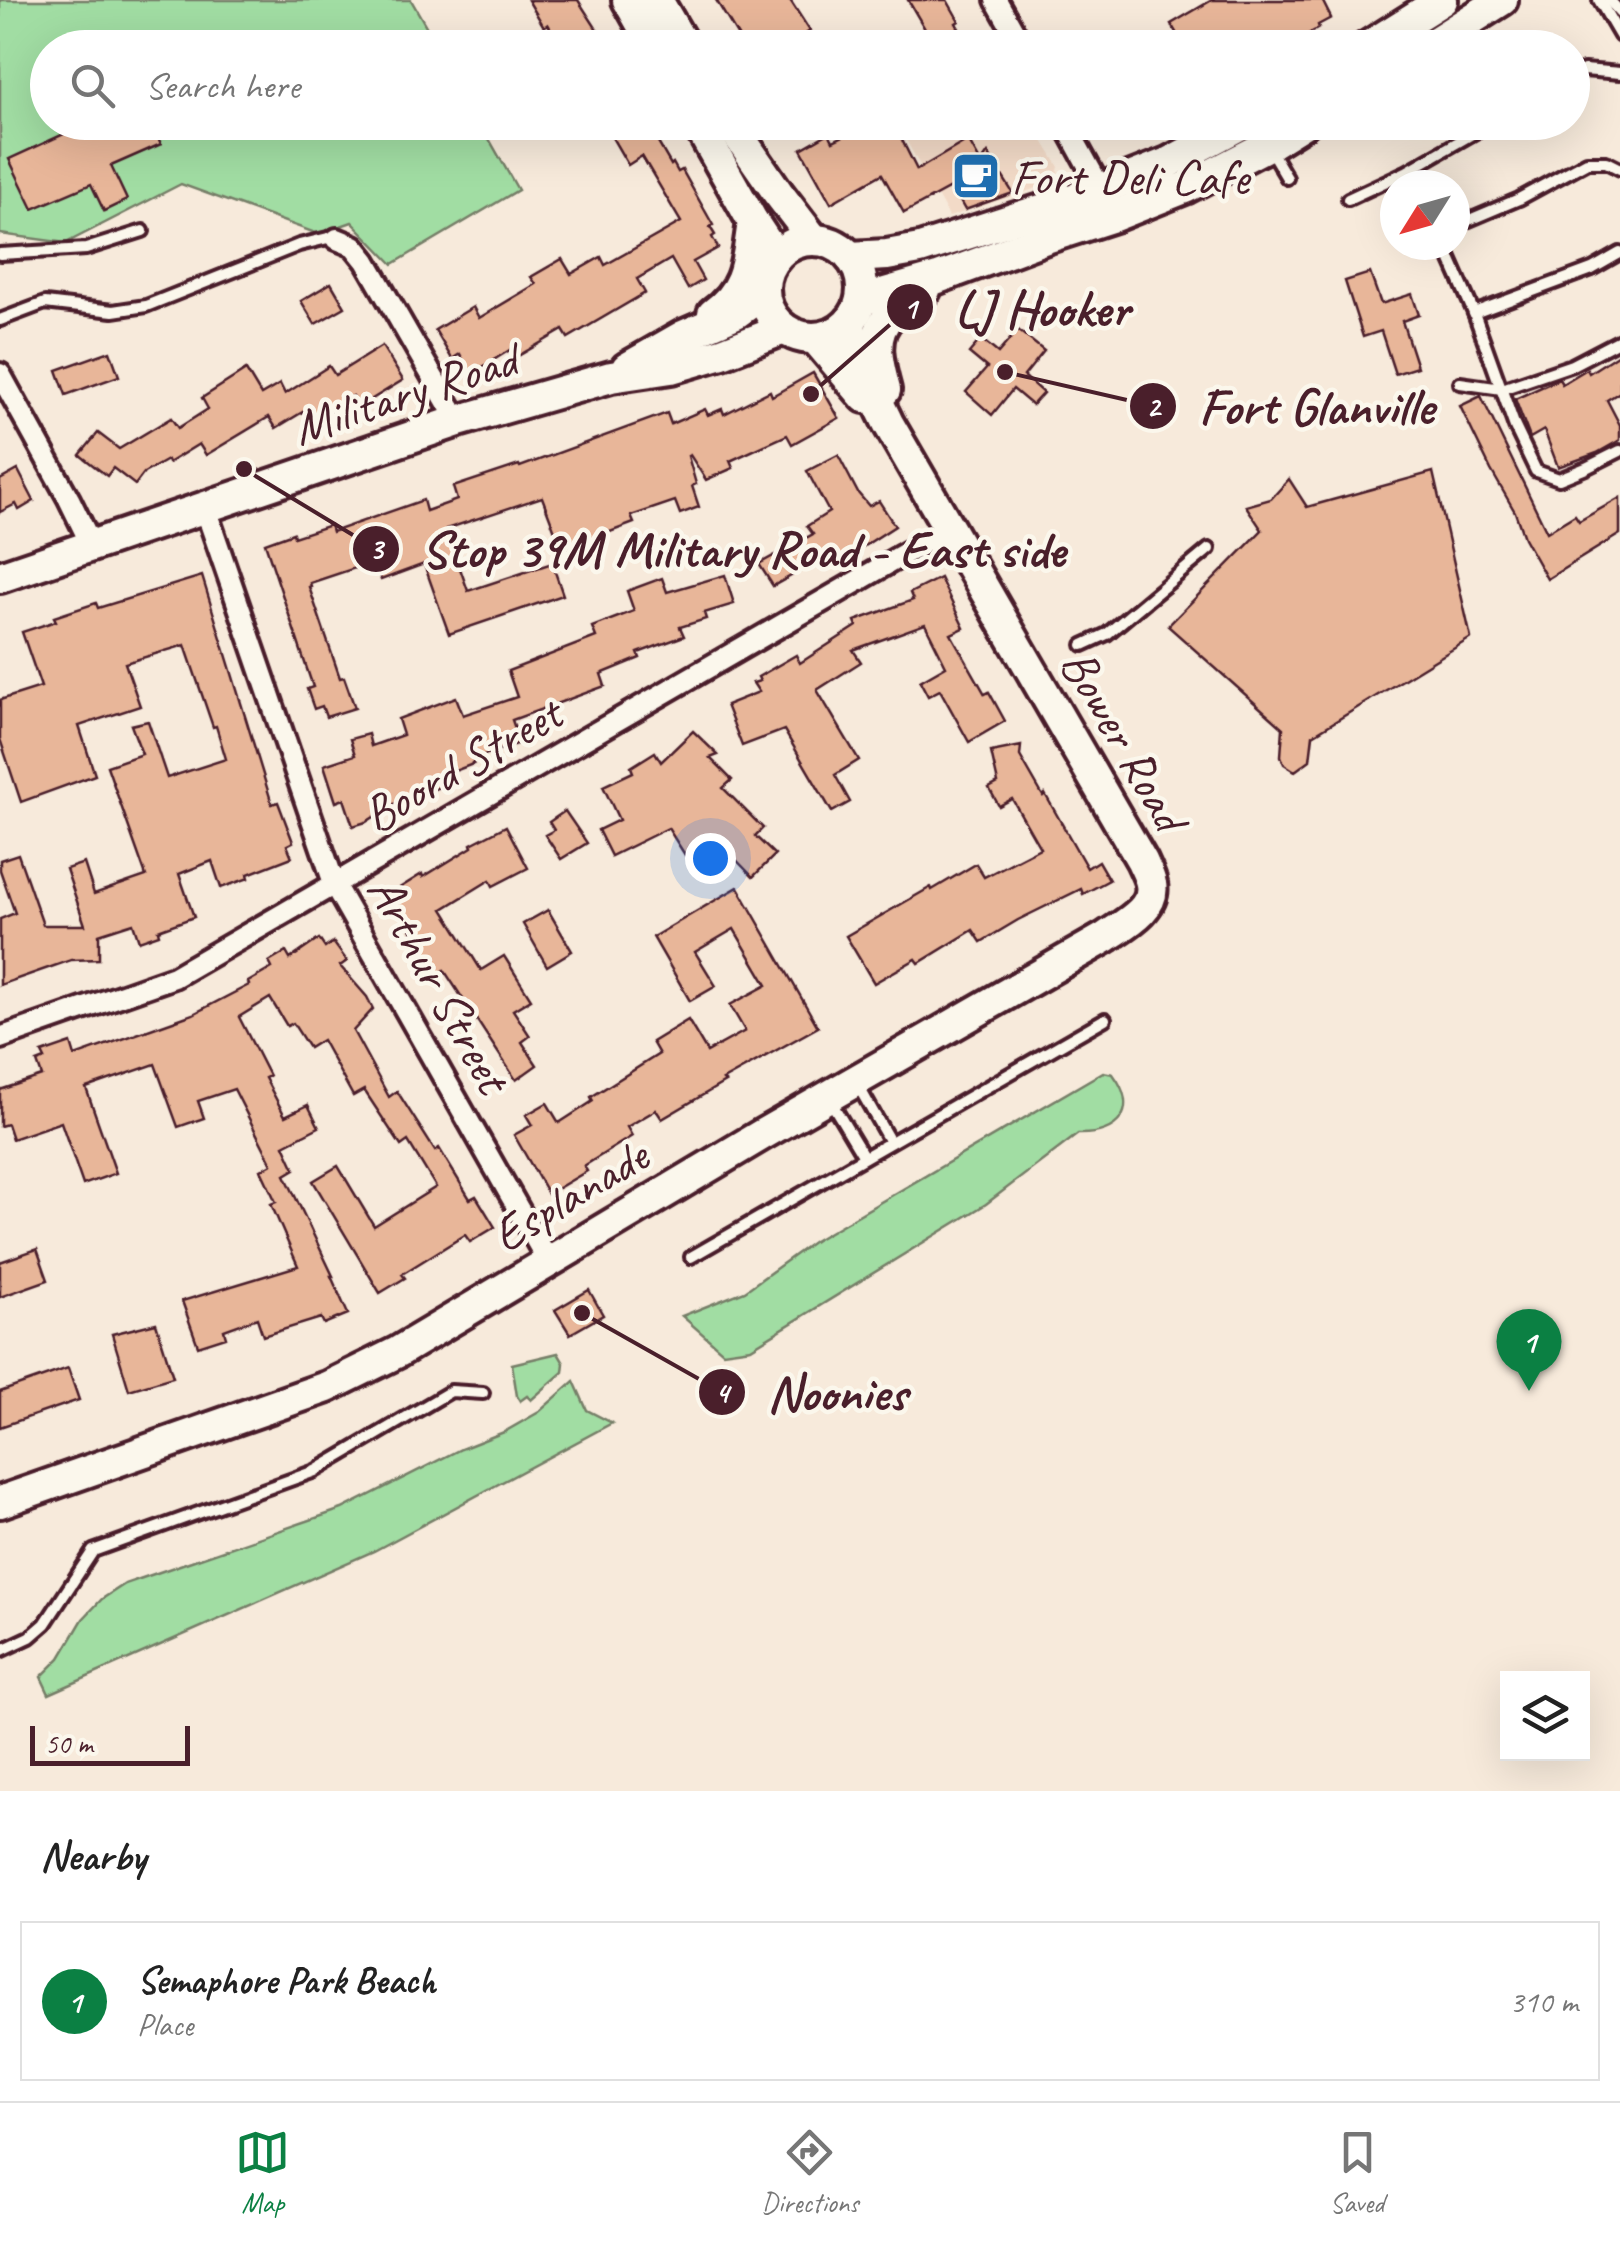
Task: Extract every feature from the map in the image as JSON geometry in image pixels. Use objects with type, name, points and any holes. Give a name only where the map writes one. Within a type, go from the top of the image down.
[{"type":"main road","points":[[628,0],[645,30]]},
{"type":"main road","points":[[657,0],[674,30]]},
{"type":"main road","points":[[1394,30],[1442,0]]},
{"type":"main road","points":[[1454,30],[1502,0]]},
{"type":"main road","points":[[707,140],[776,257]]},
{"type":"main road","points":[[741,140],[814,240]]},
{"type":"main road","points":[[856,310],[1108,203],[1168,162],[1210,140]]},
{"type":"main road","points":[[850,257],[887,256],[1187,186],[1252,140]]},
{"type":"main road","points":[[683,336],[725,306],[743,282],[753,222]]},
{"type":"main road","points":[[814,240],[832,244],[850,257],[860,273],[862,287],[856,310],[842,329],[815,338],[784,328],[769,310],[764,293],[765,280],[776,257],[784,249],[814,240]]},
{"type":"main road","points":[[888,423],[877,335],[881,324],[894,311],[938,278]]},
{"type":"main road","name":"Military Road","points":[[611,377],[683,336],[736,313],[764,293]]},
{"type":"main road","name":"Bower Road","points":[[856,310],[851,336],[888,423],[1142,862],[1151,884],[1151,898]]},
{"type":"main road","name":"Military Road","points":[[0,577],[458,422],[611,377],[672,368],[784,328]]},
{"type":"main road","name":"Bower Road","points":[[815,338],[888,423]]},
{"type":"main road","name":"Esplanade","points":[[0,1502],[327,1387],[398,1352],[1106,937],[1140,912],[1151,898]]},
{"type":"street","points":[[996,0],[1012,30]]},
{"type":"street","points":[[1074,140],[1108,203]]},
{"type":"street","points":[[337,239],[354,246],[366,260],[458,422]]},
{"type":"street","points":[[0,374],[92,546]]},
{"type":"street","name":"Arthur Street","points":[[205,508],[335,886],[548,1261]]},
{"type":"street","name":"Boord Street","points":[[0,1038],[174,977],[949,528]]},
{"type":"lane","points":[[1598,0],[1620,36]]},
{"type":"lane","points":[[1609,0],[1620,12]]},
{"type":"lane","points":[[1590,70],[1620,73]]},
{"type":"lane","points":[[1264,140],[1286,178]]},
{"type":"lane","points":[[1409,170],[1462,140]]},
{"type":"lane","points":[[1470,220],[1518,200],[1588,162],[1606,162],[1620,169]]},
{"type":"lane","points":[[1348,200],[1380,185]]},
{"type":"lane","points":[[0,254],[86,249],[143,230]]},
{"type":"lane","points":[[0,320],[45,303],[113,311],[146,306],[300,245],[337,239]]},
{"type":"lane","points":[[1474,313],[1592,269],[1620,254]]},
{"type":"lane","points":[[1451,260],[1515,428],[1536,470],[1559,479],[1620,450]]},
{"type":"lane","points":[[1460,383],[1502,389],[1572,364],[1620,340]]},
{"type":"lane","points":[[1083,645],[1107,634],[1209,550]]},
{"type":"lane","points":[[691,1257],[1106,1019]]},
{"type":"lane","points":[[856,1081],[890,1142]]},
{"type":"lane","points":[[828,1097],[864,1157]]},
{"type":"lane","points":[[0,1650],[30,1638],[45,1624],[94,1551],[316,1471],[451,1392],[483,1393]]},
{"type":"shaded area","points":[[906,140],[1042,140],[1059,167],[1055,182],[949,217]]},
{"type":"green space","points":[[0,0],[411,0],[428,30],[30,30],[30,140],[490,140],[518,190],[393,264],[352,222],[318,234],[181,184],[66,243],[0,234]]},
{"type":"green space","points":[[1103,1072],[1113,1074],[1125,1099],[1125,1109],[1114,1125],[1078,1134],[986,1204],[751,1348],[723,1352],[682,1316],[745,1291],[814,1241]]},
{"type":"green space","points":[[558,1353],[564,1363],[563,1372],[531,1400],[527,1396],[520,1401],[512,1364]]},
{"type":"green space","points":[[574,1381],[587,1410],[612,1423],[374,1551],[49,1694],[41,1677],[60,1658],[83,1619],[102,1599],[125,1584],[342,1509],[461,1449],[504,1432],[539,1412]]},
{"type":"building","points":[[528,0],[578,0],[597,30],[552,30],[548,24],[544,27]]},
{"type":"building","points":[[716,0],[790,0],[809,30],[734,30]]},
{"type":"building","points":[[908,0],[947,0],[960,30],[926,30]]},
{"type":"building","points":[[1212,0],[1322,0],[1331,18],[1315,30],[1174,30],[1171,24]]},
{"type":"building","points":[[51,140],[159,140],[161,144],[111,166],[127,200],[104,211],[91,184],[33,209],[9,159]]},
{"type":"building","points":[[613,140],[656,140],[671,165],[678,172],[682,170],[713,225],[712,237],[718,248],[693,262],[703,280],[688,289],[671,259],[637,279],[645,293],[568,338],[563,330],[518,356],[513,348],[471,374],[460,354],[452,359],[435,330],[473,307],[479,318],[536,284],[531,277],[562,259],[571,274],[601,257],[605,265],[681,222],[642,156],[628,165]]},
{"type":"building","points":[[817,140],[902,140],[917,170],[968,140],[981,163],[988,153],[1013,193],[965,210],[952,187],[904,213],[882,174],[831,203],[801,149]]},
{"type":"building","points":[[1370,273],[1381,304],[1412,294],[1419,315],[1402,321],[1417,367],[1395,374],[1381,331],[1363,337],[1345,281]]},
{"type":"building","points":[[331,283],[345,307],[315,324],[301,301]]},
{"type":"building","points":[[1018,330],[1044,351],[1024,376],[1043,393],[1032,405],[1013,389],[992,415],[966,392],[987,368],[969,353],[981,339],[998,353]]},
{"type":"building","points":[[382,346],[403,380],[359,407],[353,396],[324,414],[321,410],[310,417],[306,410],[276,428],[269,417],[206,455],[199,444],[168,463],[167,460],[144,473],[135,485],[113,468],[107,476],[80,455],[98,433],[119,449],[171,418],[178,428],[208,409],[202,398],[246,370],[261,395],[280,384],[285,394],[329,366],[335,375]]},
{"type":"building","points":[[110,351],[119,376],[66,395],[57,370]]},
{"type":"building","points":[[1620,353],[1620,392],[1607,400],[1620,425],[1620,440],[1558,467],[1544,430],[1530,438],[1515,399],[1559,379],[1562,384],[1587,369],[1589,373]]},
{"type":"building","points":[[813,373],[839,418],[792,444],[787,435],[730,461],[733,468],[706,480],[688,456],[699,507],[680,514],[675,501],[631,516],[634,523],[562,550],[542,497],[446,529],[468,591],[552,563],[563,595],[449,634],[424,564],[381,580],[373,562],[310,583],[340,678],[344,677],[355,708],[326,717],[322,706],[314,709],[307,689],[313,687],[265,543],[330,525],[332,532],[423,500],[426,511],[457,500],[453,487],[667,413],[671,424],[705,409],[708,415],[722,409],[724,414],[770,391],[772,396]]},
{"type":"building","points":[[1481,396],[1547,532],[1575,515],[1579,521],[1620,498],[1620,534],[1547,579],[1460,406]]},
{"type":"building","points":[[838,455],[858,493],[869,506],[879,501],[895,526],[833,566],[827,556],[773,586],[759,564],[813,534],[807,526],[829,512],[807,471]]},
{"type":"building","points":[[18,470],[34,501],[19,510],[16,504],[0,512],[0,480]]},
{"type":"building","points":[[1433,472],[1471,638],[1313,735],[1310,760],[1295,771],[1284,764],[1281,756],[1283,728],[1168,626],[1262,530],[1246,506],[1271,499],[1289,479],[1307,507]]},
{"type":"building","points":[[725,575],[734,604],[704,613],[706,619],[680,627],[684,636],[638,653],[640,658],[601,674],[605,686],[512,720],[520,743],[478,757],[473,764],[452,772],[453,776],[444,780],[445,785],[394,804],[366,822],[353,826],[344,799],[336,802],[324,765],[355,755],[350,739],[368,734],[371,746],[403,735],[398,719],[456,697],[463,715],[517,697],[508,671],[596,637],[592,627],[634,611],[627,591],[662,578],[667,592]]},
{"type":"building","points":[[202,576],[272,804],[278,802],[293,842],[287,845],[292,857],[221,888],[212,861],[179,874],[194,917],[139,941],[133,923],[99,934],[99,959],[71,960],[0,985],[0,919],[15,913],[0,860],[18,854],[43,925],[85,925],[66,869],[84,863],[94,894],[146,876],[107,766],[142,754],[131,725],[148,721],[167,778],[226,759],[185,645],[125,663],[140,706],[79,726],[95,775],[21,802],[0,739],[0,700],[41,687],[22,632],[96,603],[98,608]]},
{"type":"building","points":[[940,578],[964,628],[951,634],[1005,721],[969,742],[940,690],[928,696],[920,681],[946,666],[925,624],[853,650],[861,662],[817,690],[859,760],[835,775],[850,802],[832,812],[784,730],[742,746],[726,705],[759,692],[753,683],[760,681],[758,677],[796,655],[800,663],[857,626],[855,621],[913,600],[910,593]]},
{"type":"building","points":[[693,731],[718,755],[710,758],[732,780],[723,788],[763,828],[755,836],[775,855],[753,877],[714,837],[685,855],[668,828],[611,856],[598,830],[619,820],[603,786],[633,772],[631,767],[655,752],[661,762]]},
{"type":"building","points":[[1021,746],[1020,756],[1087,868],[1098,861],[1109,880],[1083,894],[1081,889],[981,942],[973,930],[919,963],[916,959],[874,983],[846,936],[976,864],[984,877],[1040,848],[1012,799],[999,806],[989,788],[998,783],[991,752]]},
{"type":"building","points":[[565,811],[587,843],[561,859],[545,835],[554,830],[549,822]]},
{"type":"building","points":[[506,826],[528,868],[493,886],[490,880],[443,909],[481,970],[504,956],[531,999],[513,1010],[530,1036],[522,1042],[537,1065],[516,1080],[444,970],[438,974],[390,894]]},
{"type":"building","points":[[738,887],[818,1027],[662,1119],[656,1110],[627,1127],[632,1136],[584,1166],[587,1171],[548,1194],[514,1135],[532,1125],[526,1115],[547,1103],[559,1123],[593,1101],[591,1097],[659,1054],[652,1042],[688,1020],[707,1052],[745,1031],[730,1005],[767,985],[734,929],[695,952],[716,986],[690,1001],[653,937]]},
{"type":"building","points":[[548,910],[572,951],[547,966],[523,924]]},
{"type":"building","points":[[319,939],[325,948],[333,942],[347,961],[340,966],[373,1009],[353,1031],[389,1097],[397,1091],[435,1151],[439,1148],[470,1199],[476,1196],[495,1227],[470,1242],[465,1235],[402,1274],[405,1278],[380,1293],[313,1181],[338,1166],[374,1226],[436,1187],[408,1141],[401,1146],[364,1090],[353,1096],[322,1040],[309,1048],[293,1023],[287,1026],[270,998],[239,1017],[285,1116],[308,1105],[319,1127],[284,1145],[295,1169],[285,1175],[348,1314],[324,1324],[321,1318],[263,1336],[257,1318],[224,1330],[226,1337],[198,1346],[182,1301],[298,1266],[261,1170],[272,1164],[234,1089],[198,1101],[204,1118],[178,1127],[155,1064],[86,1088],[116,1173],[83,1185],[61,1122],[12,1139],[7,1124],[0,1126],[0,1090],[42,1076],[37,1062],[45,1059],[42,1053],[71,1043],[75,1056],[193,1014],[249,985],[248,982],[272,968],[269,962],[286,952],[290,959]]},
{"type":"building","points":[[37,1249],[48,1280],[0,1297],[0,1262]]},
{"type":"building","points":[[589,1290],[603,1315],[570,1334],[555,1310]]},
{"type":"building","points":[[156,1323],[173,1377],[129,1390],[112,1334]]},
{"type":"building","points":[[68,1368],[79,1400],[0,1427],[0,1392]]},
{"type":"place","name":"Fort Deli Cafe","points":[[976,176]]},
{"type":"place","name":"Fort Glanville","points":[[1005,372]]},
{"type":"place","name":"LJ Hooker","points":[[811,394]]},
{"type":"place","name":"Stop 39M Military Road - East side","points":[[244,469]]},
{"type":"place","name":"Noonies","points":[[582,1313]]},
{"type":"place","name":"Semaphore Park Beach","points":[[1529,1391]]}]
